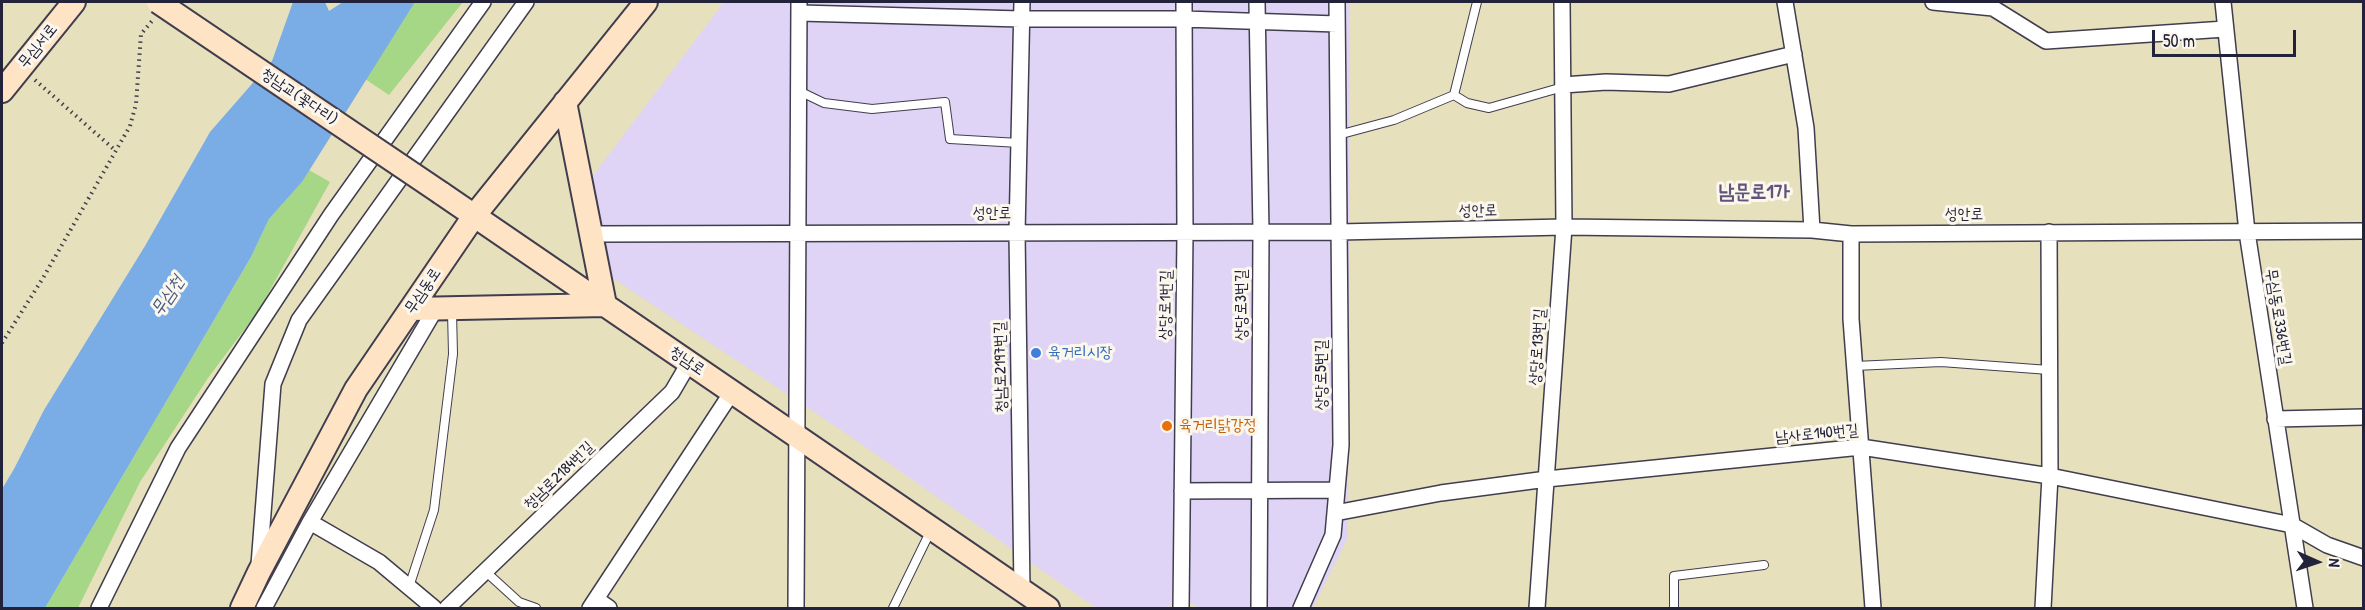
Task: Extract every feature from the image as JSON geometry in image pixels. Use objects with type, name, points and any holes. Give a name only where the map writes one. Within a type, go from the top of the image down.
[{"type":"street","name":"무심서로","points":[[2,92],[74,2]]},
{"type":"street","points":[[99,609],[178,448],[331,215],[483,2]]},
{"type":"street","points":[[259,572],[273,384],[299,320],[526,2]]},
{"type":"street","name":"무심동로","points":[[242,609],[259,572],[356,389],[474,216],[646,2]]},
{"type":"street","name":"청남로2197번길","points":[[1022,2],[1017,232],[1022,590]]},
{"type":"street","name":"상당로1번길","points":[[1181,609],[1185,232],[1184,2]]},
{"type":"street","name":"상당로3번길","points":[[1257,2],[1261,232],[1259,609]]},
{"type":"street","name":"상당로5번길","points":[[1301,609],[1333,535],[1341,445],[1337,2]]},
{"type":"street","name":"상당로13번길","points":[[1537,609],[1564,227],[1562,2]]},
{"type":"street","points":[[1785,2],[1806,129],[1812,230]]},
{"type":"street","points":[[1932,2],[1993,8],[2046,41],[2225,29]]},
{"type":"street","name":"무심동로336번길","points":[[2223,2],[2247,232],[2305,609]]},
{"type":"street","points":[[796,609],[796,232],[800,7],[917,16],[1022,19],[1184,19],[1337,24]]},
{"type":"street","name":"청남교(꽃다리)","points":[[156,10],[441,193]]},
{"type":"street","points":[[1563,86],[1606,82],[1669,84],[1794,54]]},
{"type":"street","points":[[412,309],[605,305],[565,102]]},
{"type":"street","name":"청남로","points":[[441,193],[1048,609]]},
{"type":"street","name":"성안로","points":[[592,234],[1339,232],[1564,227],[1812,230],[1851,234],[2364,231]]},
{"type":"street","points":[[2043,609],[2050,476],[2049,232]]},
{"type":"street","points":[[1851,234],[1851,319],[1873,609]]},
{"type":"street","name":"무심동로","points":[[264,609],[310,522],[444,308]]},
{"type":"street","name":"청남로2184번길","points":[[447,609],[672,392],[689,363]]},
{"type":"street","points":[[609,609],[593,604],[732,392]]},
{"type":"street","points":[[2275,419],[2364,417]]},
{"type":"street","name":"남사로140번길","points":[[1335,513],[1441,494],[1547,479],[1861,447],[2050,476],[2292,525],[2327,545],[2364,558]]},
{"type":"street","points":[[1182,491],[1337,490]]},
{"type":"street","points":[[310,522],[380,562],[434,609]]},
{"type":"lane","points":[[1455,95],[1477,2]]},
{"type":"lane","points":[[1455,95],[1467,103],[1489,108],[1563,86]]},
{"type":"lane","points":[[799,91],[824,102],[872,109],[945,102],[950,140],[1019,142]]},
{"type":"lane","points":[[1338,135],[1394,120],[1455,95]]},
{"type":"lane","name":"무심동로","points":[[408,587],[434,510],[453,354],[444,308]]},
{"type":"lane","points":[[1855,366],[1941,362],[2049,370]]},
{"type":"lane","points":[[893,609],[932,529]]},
{"type":"lane","points":[[1674,609],[1674,576],[1764,565]]},
{"type":"lane","points":[[485,571],[519,602],[536,609]]},
{"type":"path","points":[[2,343],[43,278],[130,126],[136,104],[141,34],[156,10]]},
{"type":"path","points":[[21,68],[116,151]]},
{"type":"shaded area","name":"육거리시장","points":[[724,2],[1350,2],[1348,537],[1313,608],[1198,608],[1192,604],[1154,608],[1096,608],[838,428],[611,277],[592,177]]},
{"type":"green space","points":[[415,2],[463,2],[389,95],[365,79]]},
{"type":"green space","points":[[309,170],[330,182],[259,310],[208,378],[140,482],[78,608],[45,608],[251,257],[269,219],[302,182]]},
{"type":"water","name":"무심천","points":[[293,2],[325,2],[329,11],[343,2],[415,2],[302,182],[269,219],[251,257],[45,608],[2,608],[2,489],[44,410],[145,246],[210,132],[272,61]]},
{"type":"place","name":"육거리시장","points":[[1036,353]]},
{"type":"place","name":"육거리닭강정","points":[[1167,426]]},
{"type":"district","name":"남문로1가","points":[[1754,193]]}]
